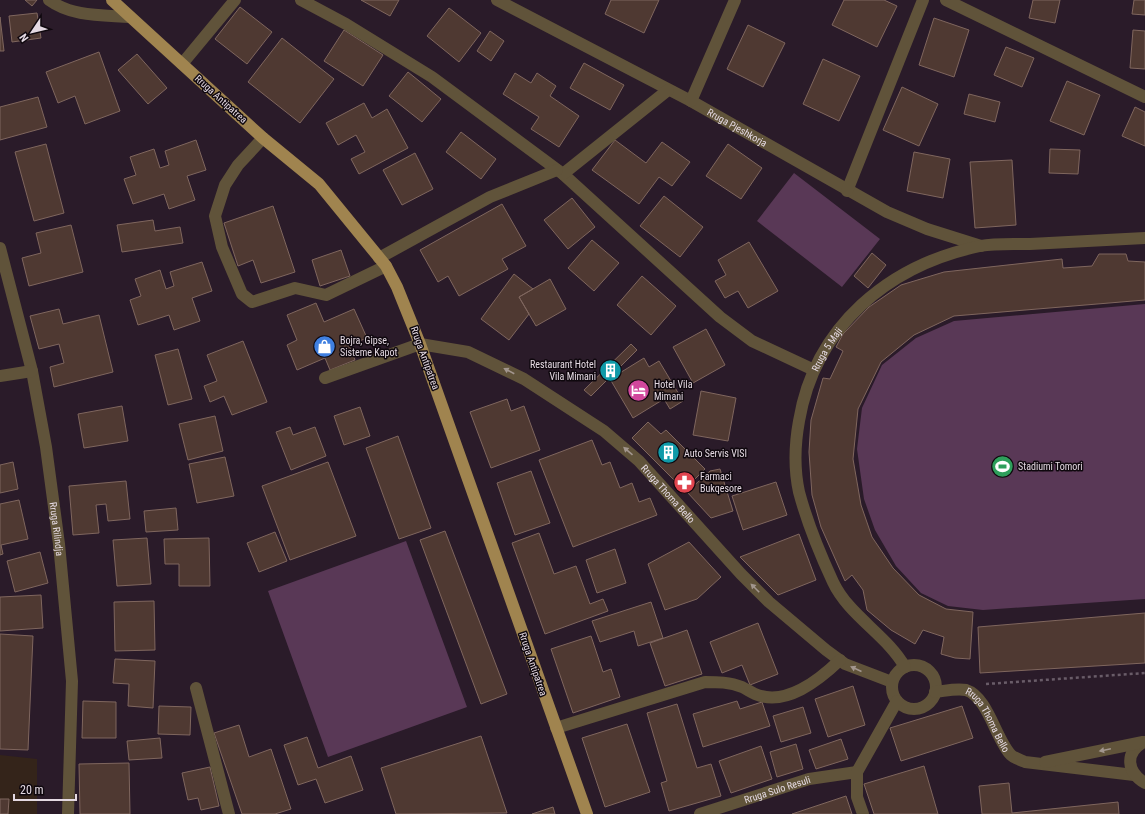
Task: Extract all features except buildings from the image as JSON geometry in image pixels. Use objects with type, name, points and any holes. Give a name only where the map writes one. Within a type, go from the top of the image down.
[{"type":"main road","name":"Rruga Antipatrea","points":[[112,0],[263,138],[319,184],[383,262],[397,287],[420,344],[587,814]]},
{"type":"street","points":[[49,0],[58,7],[87,15],[130,16]]},
{"type":"street","points":[[182,64],[235,0]]},
{"type":"street","points":[[301,0],[346,24],[432,78],[560,172],[720,317],[752,341],[814,370]]},
{"type":"street","name":"Rruga Pjeshkorja","points":[[497,0],[691,101],[887,212],[927,228],[981,246]]},
{"type":"street","points":[[691,101],[735,0]]},
{"type":"street","points":[[847,190],[924,0]]},
{"type":"street","points":[[946,0],[1145,97]]},
{"type":"street","points":[[263,138],[238,165],[225,186],[215,216],[222,247],[242,294],[252,302],[296,288],[326,295],[490,197],[560,172],[668,90]]},
{"type":"street","name":"Rruga 5 Maji","points":[[905,667],[895,652],[847,602],[834,585],[820,552],[799,491],[795,459],[801,405],[823,351],[840,326],[861,304],[882,287],[907,271],[927,262],[981,246],[1145,238]]},
{"type":"street","name":"Rruga Rilindja","points":[[0,248],[32,371],[46,447],[56,522],[72,680],[68,814]]},
{"type":"street","points":[[325,378],[420,344]]},
{"type":"street","name":"Rruga Thoma Bello","points":[[420,344],[468,352],[490,361],[524,379],[604,431],[639,461],[741,574],[769,602],[840,660],[863,672],[892,682]]},
{"type":"street","points":[[0,376],[32,371]]},
{"type":"street","points":[[556,728],[705,682],[725,682],[741,686],[756,695],[769,697],[790,694],[811,684],[840,660]]},
{"type":"street","points":[[914,665],[924,667],[931,673],[935,682],[935,692],[931,701],[924,707],[904,707],[896,701],[892,692],[892,682],[896,673],[905,667],[914,665]]},
{"type":"street","points":[[196,688],[229,814]]},
{"type":"street","name":"Rruga Thoma Bello","points":[[935,692],[955,690],[967,691],[980,701],[989,714],[1004,745],[1012,756],[1025,762],[1134,775]]},
{"type":"street","points":[[863,814],[857,797],[857,772],[896,701]]},
{"type":"street","points":[[1034,764],[1144,742]]},
{"type":"street","points":[[1144,742],[1135,748],[1130,756],[1130,766],[1134,775],[1145,786]]},
{"type":"street","name":"Rruga Sulo Resuli","points":[[700,814],[810,779],[857,772]]},
{"type":"path","points":[[967,691],[982,684],[1145,673]]},
{"type":"shaded area","points":[[794,173],[880,239],[842,287],[757,221]]},
{"type":"shaded area","name":"Stadiumi Tomori","points":[[1145,304],[1145,599],[983,610],[948,606],[921,593],[896,566],[875,530],[864,499],[857,449],[862,408],[882,365],[916,338],[954,321]]},
{"type":"shaded area","points":[[406,541],[467,707],[328,757],[268,591]]},
{"type":"shaded area","points":[[0,755],[37,759],[37,814],[0,814]]},
{"type":"place","name":"Bojra, Gipse, Sisteme Kapot","points":[[324,346]]},
{"type":"place","name":"Restaurant Hotel Vila Mimani","points":[[611,370]]},
{"type":"place","name":"Hotel Vila Mimani","points":[[639,390]]},
{"type":"place","name":"Auto Servis VISI","points":[[668,453]]},
{"type":"place","name":"Stadiumi Tomori","points":[[1002,466]]},
{"type":"place","name":"Farmaci Bukqesore","points":[[684,482]]}]
